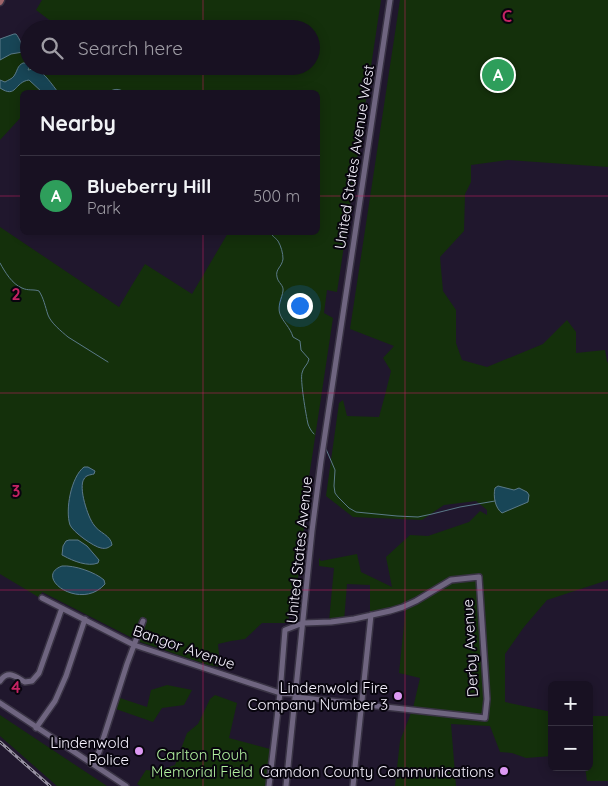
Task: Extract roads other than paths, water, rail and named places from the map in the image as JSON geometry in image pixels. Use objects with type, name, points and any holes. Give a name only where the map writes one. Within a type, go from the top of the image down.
[{"type":"street","name":"United States Avenue West","points":[[342,317],[390,0]]},
{"type":"street","name":"United States Avenue","points":[[286,786],[312,531],[342,317]]},
{"type":"street","name":"Derby Avenue","points":[[371,615],[403,607],[451,580],[479,577],[487,699],[485,718]]},
{"type":"street","name":"Bangor Avenue","points":[[42,598],[134,645],[280,693],[485,718]]},
{"type":"street","points":[[0,681],[6,675],[12,675],[25,682],[32,681],[39,673],[62,608]]},
{"type":"street","points":[[303,623],[331,622],[371,615],[353,786]]},
{"type":"street","points":[[36,728],[54,700],[66,676],[85,619]]},
{"type":"street","points":[[92,764],[99,752],[143,621]]},
{"type":"street","name":"United States Avenue","points":[[269,786],[286,630],[303,623]]},
{"type":"street","points":[[0,703],[126,786]]},
{"type":"water","points":[[16,34],[20,40],[20,52],[11,54],[0,60],[0,39]]},
{"type":"water","points":[[20,66],[20,75],[44,75],[56,90],[40,90],[29,80],[24,81],[10,92],[0,88],[0,80],[5,82],[12,78]]},
{"type":"water","points":[[84,467],[95,471],[94,474],[84,479],[82,489],[92,521],[96,528],[107,536],[111,542],[112,545],[107,548],[98,547],[89,542],[70,525],[68,511],[70,494],[79,472]]},
{"type":"water","points":[[498,486],[514,490],[519,488],[527,492],[529,495],[528,502],[502,513],[496,505],[494,498],[495,488]]},
{"type":"water","points":[[69,540],[78,540],[87,546],[99,560],[98,563],[81,563],[62,555],[63,546]]},
{"type":"water","points":[[62,566],[90,572],[104,580],[105,584],[95,592],[84,595],[73,594],[63,590],[56,584],[53,577],[54,571]]},
{"type":"waterway","points":[[113,90],[121,90]]},
{"type":"waterway","points":[[272,235],[279,243],[283,257],[277,274],[283,289],[279,311],[293,337],[300,341],[301,350],[309,359],[303,371],[302,383],[308,424],[314,434]]},
{"type":"waterway","points":[[0,263],[15,284],[26,289],[39,291],[49,318],[59,330],[108,362]]},
{"type":"waterway","points":[[326,449],[335,470],[335,493],[349,508],[356,512],[418,517],[495,501]]},
{"type":"railway","points":[[0,742],[50,786]]},
{"type":"place","name":"Blueberry Hill","points":[[498,75]]},
{"type":"place","name":"Lindenwold Fire Company Number 3","points":[[398,696]]},
{"type":"place","name":"Lindenwold Police","points":[[139,751]]},
{"type":"place","name":"Camdon County Communications","points":[[504,771]]},
{"type":"park label","name":"Carlton Rouh Memorial Field","points":[[202,762]]}]
